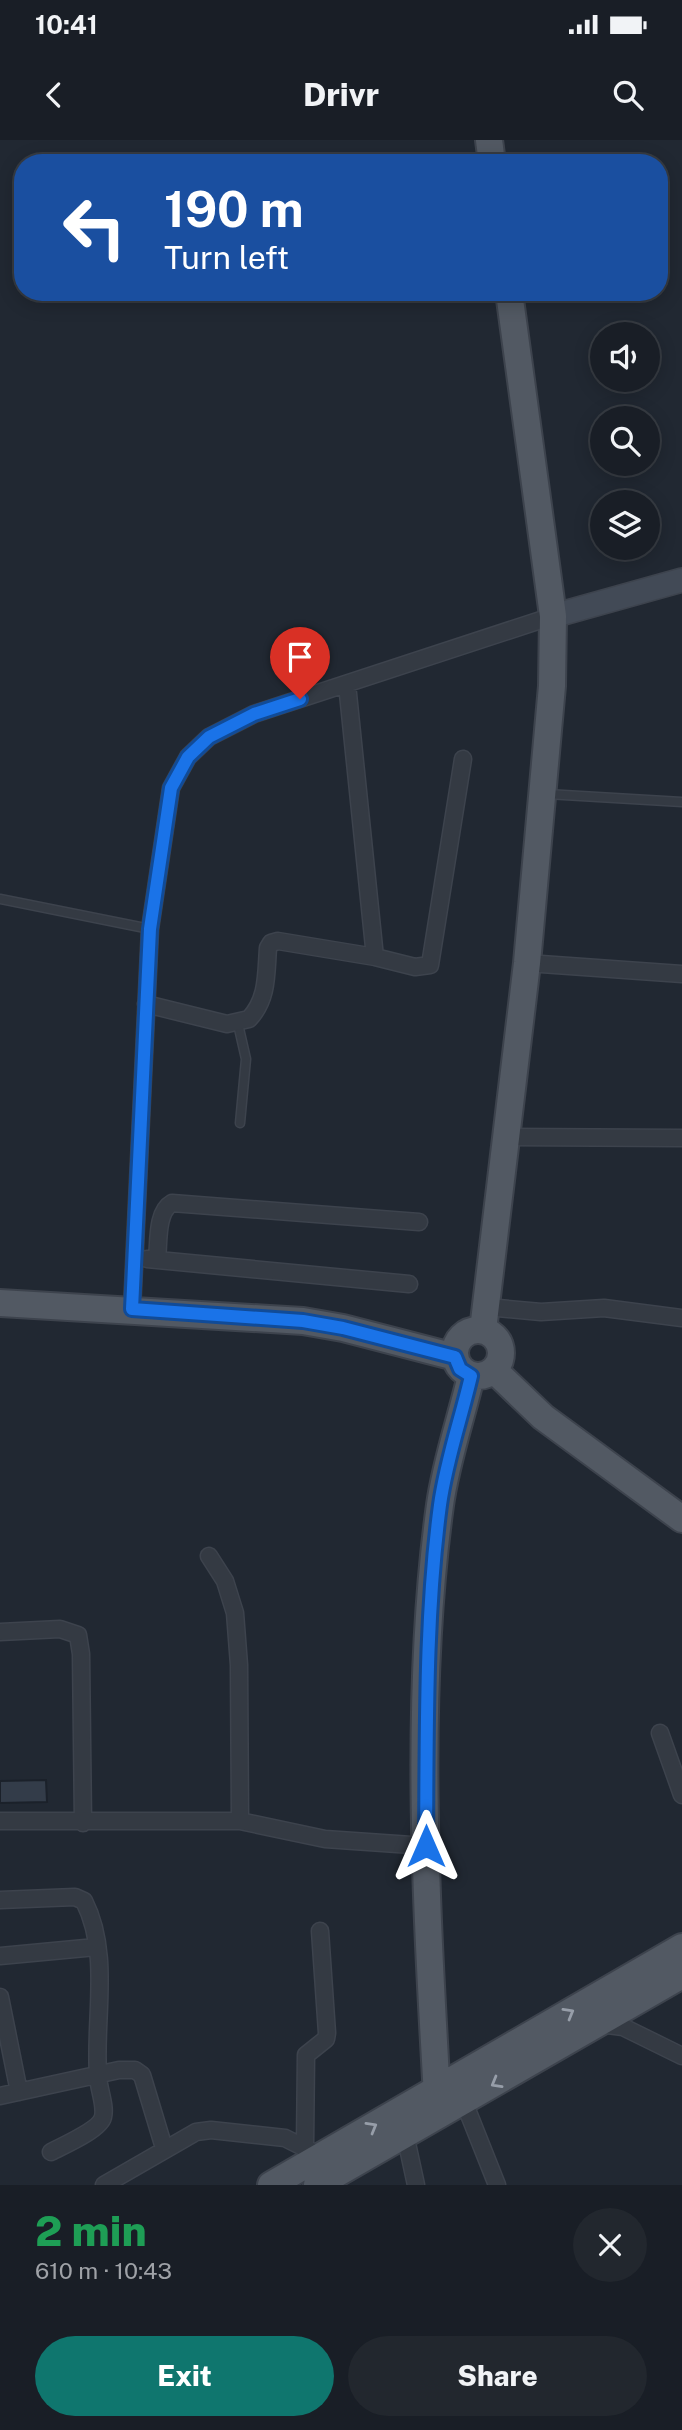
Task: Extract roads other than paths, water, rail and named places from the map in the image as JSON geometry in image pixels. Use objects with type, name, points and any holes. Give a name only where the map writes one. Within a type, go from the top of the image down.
[{"type":"main road","points":[[473,1368],[501,1358],[500,1344],[485,1319],[527,963],[552,686],[553,616],[510,301]]},
{"type":"main road","points":[[0,1303],[303,1321],[343,1328],[473,1368],[682,1519]]},
{"type":"main road","points":[[438,2102],[426,1846],[428,1662],[435,1557],[450,1455],[473,1368],[457,1342],[485,1319]]},
{"type":"main road","points":[[313,2169],[438,2102],[682,1947]]},
{"type":"main road","points":[[271,2185],[405,2134],[438,2102],[464,2102],[682,1975]]},
{"type":"street","points":[[132,1309],[150,929],[171,788],[188,757],[209,737],[254,714],[553,616],[682,580]]},
{"type":"street","points":[[347,684],[375,957]]},
{"type":"street","points":[[146,1004],[239,1024],[249,1019],[262,1002],[271,943],[278,941],[423,968],[433,959],[463,759]]},
{"type":"street","points":[[527,963],[682,974]]},
{"type":"street","points":[[508,1137],[682,1138]]},
{"type":"street","points":[[157,1259],[162,1215],[166,1206],[172,1203],[419,1222]]},
{"type":"street","points":[[134,1257],[410,1284]]},
{"type":"street","points":[[485,1319],[604,1308],[682,1318]]},
{"type":"street","points":[[209,1556],[230,1594],[237,1633],[240,1821]]},
{"type":"street","points":[[0,1632],[60,1629],[78,1635],[81,1654],[83,1823]]},
{"type":"street","points":[[660,1733],[682,1795]]},
{"type":"street","points":[[0,1821],[240,1821],[325,1839],[426,1846]]},
{"type":"street","points":[[0,1900],[75,1897],[84,1900],[96,1947],[101,2012],[97,2075],[103,2117],[99,2125],[51,2152]]},
{"type":"street","points":[[313,2169],[306,2055],[326,2039],[327,2033],[320,1931]]},
{"type":"street","points":[[0,1956],[96,1947]]},
{"type":"street","points":[[0,1997],[19,2092]]},
{"type":"street","points":[[600,2024],[623,2027],[682,2056]]},
{"type":"street","points":[[0,2096],[119,2070],[135,2070],[142,2075],[164,2148]]},
{"type":"street","points":[[464,2102],[497,2185]]},
{"type":"street","points":[[104,2185],[164,2148],[196,2132],[211,2130],[285,2138],[313,2169]]},
{"type":"street","points":[[405,2134],[416,2185]]},
{"type":"lane","points":[[544,794],[682,802]]},
{"type":"lane","points":[[0,899],[150,929]]},
{"type":"lane","points":[[239,1024],[246,1059],[240,1123]]}]
